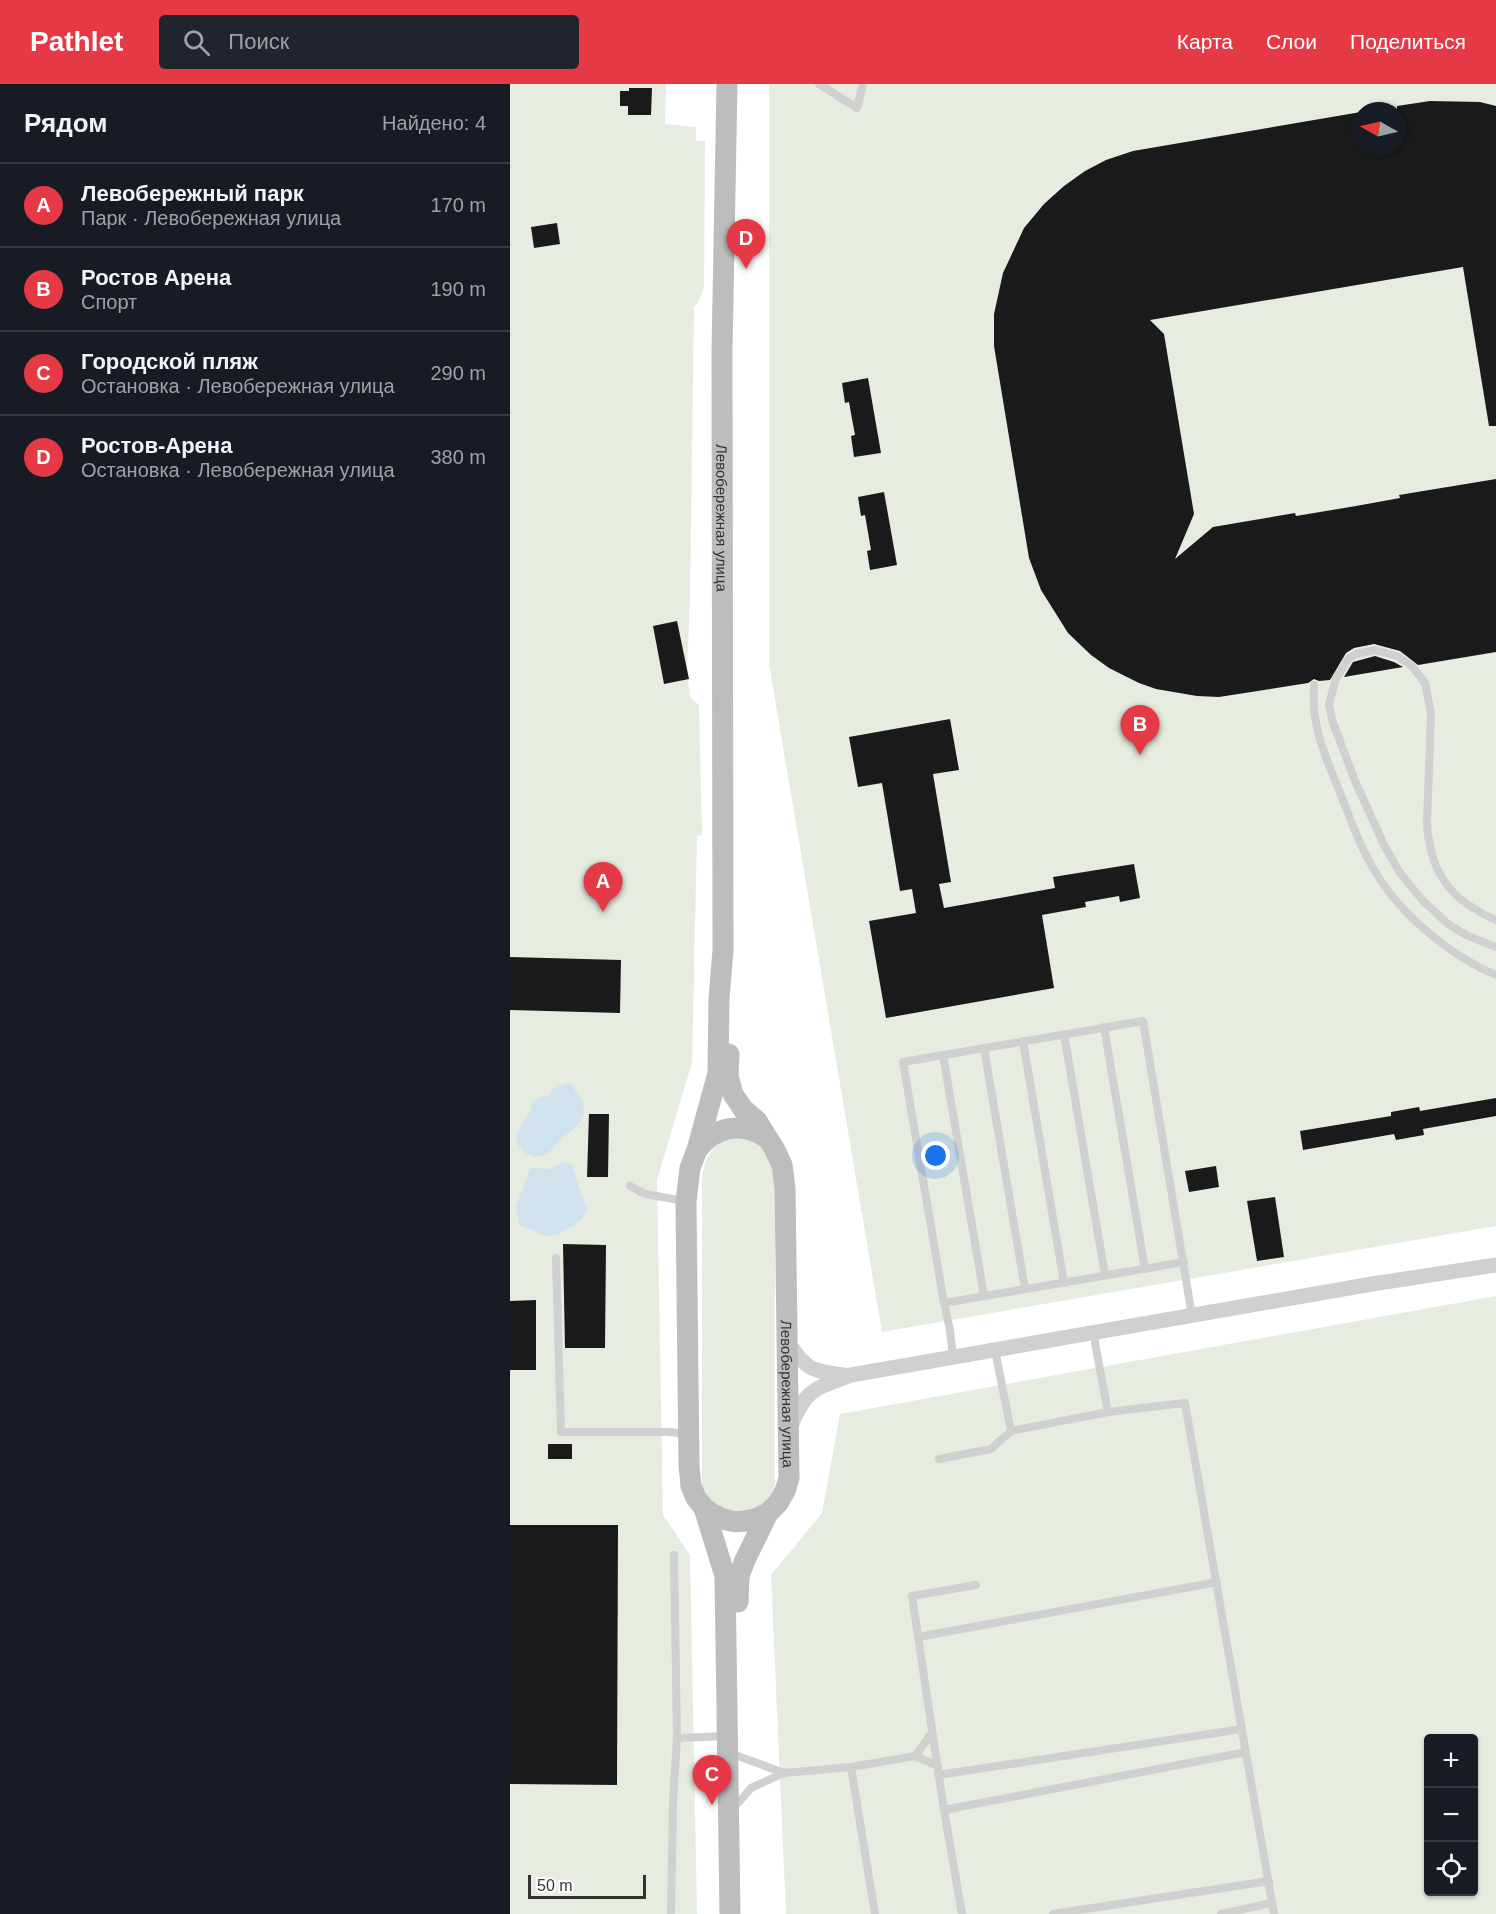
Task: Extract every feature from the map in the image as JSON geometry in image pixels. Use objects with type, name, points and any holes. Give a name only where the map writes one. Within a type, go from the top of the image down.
[{"type":"main road","name":"Левобережная улица","points":[[727,84],[722,352],[723,950],[719,999],[718,1073],[690,1168],[686,1202],[691,1486],[696,1498],[704,1508],[725,1576],[739,1802],[742,1914]]},
{"type":"main road","name":"Левобережная улица","points":[[723,950],[728,998],[728,1076],[733,1094],[743,1109],[757,1122],[774,1148],[782,1165],[786,1188],[789,1478],[786,1491],[768,1513],[739,1576],[730,1914]]},
{"type":"main road","points":[[697,1150],[713,1133],[735,1127],[747,1128],[768,1138]]},
{"type":"main road","points":[[704,1508],[730,1521],[750,1521],[768,1513]]},
{"type":"street","points":[[788,1432],[805,1397],[817,1388],[851,1375],[1372,1284],[1496,1265]]},
{"type":"street","points":[[788,1342],[806,1365],[820,1373],[851,1375]]},
{"type":"lane","points":[[819,84],[857,108],[862,84]]},
{"type":"lane","points":[[1496,920],[1472,908],[1452,892],[1441,878],[1432,859],[1427,823],[1431,713],[1425,683],[1419,672],[1397,656],[1375,650],[1356,654],[1349,658],[1336,678],[1329,704],[1341,746],[1377,832],[1400,873],[1423,901],[1449,924],[1468,936],[1496,946]]},
{"type":"lane","points":[[1314,685],[1313,704],[1318,736],[1357,836],[1376,874],[1423,928],[1457,955],[1496,975]]},
{"type":"lane","points":[[953,1358],[950,1329],[903,1062],[1143,1021],[1191,1316]]},
{"type":"lane","points":[[1104,1027],[1145,1269]]},
{"type":"lane","points":[[1064,1034],[1105,1275]]},
{"type":"lane","points":[[1023,1041],[1064,1282]]},
{"type":"lane","points":[[984,1048],[1025,1289]]},
{"type":"lane","points":[[943,1055],[984,1296]]},
{"type":"lane","points":[[630,1186],[645,1194],[686,1202]]},
{"type":"lane","points":[[556,1258],[561,1432],[668,1432],[689,1435]]},
{"type":"lane","points":[[944,1304],[1184,1262]]},
{"type":"lane","points":[[1095,1332],[1108,1412]]},
{"type":"lane","points":[[995,1350],[1011,1431]]},
{"type":"lane","points":[[939,1458],[991,1449],[1011,1431],[1108,1412],[1185,1403],[1274,1914]]},
{"type":"lane","points":[[671,1914],[673,1802],[677,1738],[674,1555]]},
{"type":"lane","points":[[918,1637],[1217,1582]]},
{"type":"lane","points":[[962,1914],[912,1596],[976,1584]]},
{"type":"lane","points":[[739,1802],[751,1788],[784,1773],[851,1767],[915,1756],[938,1771],[1242,1729]]},
{"type":"lane","points":[[915,1756],[932,1733]]},
{"type":"lane","points":[[677,1738],[734,1743],[784,1773]]},
{"type":"lane","points":[[944,1810],[1246,1752]]},
{"type":"lane","points":[[851,1767],[874,1914]]},
{"type":"lane","points":[[1053,1914],[1269,1881]]},
{"type":"lane","points":[[1221,1914],[1272,1903]]},
{"type":"shaded area","points":[[510,84],[666,84],[665,124],[696,127],[696,141],[705,141],[704,288],[694,307],[687,670],[690,697],[699,706],[702,835],[697,836],[692,1062],[657,1180],[663,1515],[690,1555],[697,1914],[510,1914]]},
{"type":"shaded area","points":[[769,84],[1496,84],[1496,1226],[882,1332],[769,664]]},
{"type":"shaded area","points":[[737,1135],[759,1141],[775,1159],[775,1485],[766,1501],[756,1509],[725,1514],[702,1492],[702,1179],[708,1156],[716,1146]]},
{"type":"shaded area","points":[[1496,1296],[1496,1914],[786,1914],[771,1575],[822,1513],[840,1414]]},
{"type":"water","points":[[571,1084],[580,1096],[584,1111],[581,1121],[547,1154],[533,1156],[524,1152],[518,1145],[517,1136],[529,1114],[532,1102],[540,1097],[549,1096],[553,1089]]},
{"type":"water","points":[[564,1162],[572,1165],[587,1210],[581,1221],[559,1234],[546,1236],[519,1225],[516,1207],[530,1168],[550,1169]]},
{"type":"building","points":[[629,88],[652,88],[651,115],[628,115],[628,106],[620,106],[620,91],[629,91]]},
{"type":"building","points":[[1430,101],[1480,102],[1496,106],[1496,426],[1489,426],[1463,267],[1150,320],[1164,334],[1194,514],[1175,559],[1213,527],[1295,513],[1296,516],[1356,506],[1400,498],[1399,495],[1496,479],[1496,652],[1418,665],[1400,651],[1374,644],[1354,648],[1346,653],[1330,680],[1314,679],[1308,683],[1219,697],[1156,689],[1139,683],[1109,668],[1068,633],[1041,590],[1029,558],[994,346],[994,314],[1003,273],[1024,228],[1044,204],[1085,171],[1106,160],[1133,151],[1352,114],[1352,156],[1406,156],[1406,105]]},
{"type":"building","points":[[557,223],[560,244],[534,248],[531,227]]},
{"type":"building","points":[[868,378],[881,453],[854,457],[851,436],[855,435],[849,402],[845,403],[842,383]]},
{"type":"building","points":[[884,492],[897,565],[870,570],[867,551],[871,550],[865,515],[861,516],[858,497]]},
{"type":"building","points":[[677,621],[689,679],[664,684],[653,626]]},
{"type":"building","points":[[1375,656],[1403,667],[1344,677],[1353,662]]},
{"type":"building","points":[[950,719],[959,770],[933,774],[951,882],[939,884],[944,908],[1055,888],[1053,877],[1134,864],[1140,898],[1120,902],[1119,896],[1085,902],[1086,907],[1042,915],[1054,988],[886,1018],[869,921],[916,913],[912,889],[900,891],[882,783],[858,787],[849,737]]},
{"type":"building","points":[[510,957],[621,960],[620,1013],[510,1010]]},
{"type":"building","points":[[1496,1098],[1496,1116],[1423,1129],[1424,1135],[1396,1140],[1394,1134],[1303,1150],[1300,1131],[1391,1116],[1391,1112],[1419,1107],[1420,1111]]},
{"type":"building","points":[[589,1114],[609,1114],[608,1177],[587,1177]]},
{"type":"building","points":[[1216,1166],[1219,1187],[1189,1192],[1185,1171]]},
{"type":"building","points":[[1275,1197],[1284,1257],[1257,1261],[1247,1201]]},
{"type":"building","points":[[563,1244],[606,1245],[605,1348],[565,1348]]},
{"type":"building","points":[[536,1300],[536,1370],[510,1370],[510,1301]]},
{"type":"building","points":[[548,1444],[572,1444],[572,1459],[548,1459]]},
{"type":"building","points":[[510,1525],[618,1525],[617,1785],[510,1784]]},
{"type":"place","name":"Ростов-Арена","points":[[746,269]]},
{"type":"place","name":"Ростов Арена","points":[[1140,755]]},
{"type":"place","name":"Левобережный парк","points":[[603,912]]},
{"type":"place","name":"Городской пляж","points":[[712,1805]]}]
